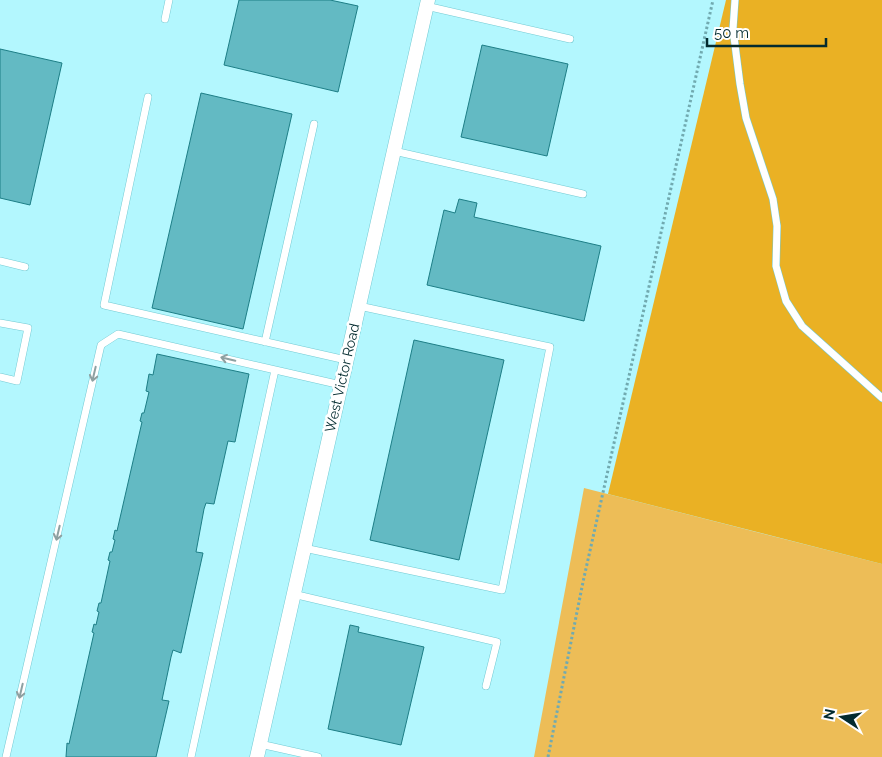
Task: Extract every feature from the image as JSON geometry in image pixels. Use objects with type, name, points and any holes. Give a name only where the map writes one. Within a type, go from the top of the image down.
[{"type":"street","name":"West Victor Road","points":[[258,750],[427,3]]},
{"type":"lane","points":[[165,20],[169,0]]},
{"type":"lane","points":[[735,0],[734,29],[740,84],[746,118],[773,199],[777,226],[776,266],[786,302],[802,326],[882,398]]},
{"type":"lane","points":[[427,3],[570,38]]},
{"type":"lane","points":[[148,98],[104,304],[346,360]]},
{"type":"lane","points":[[266,342],[314,124]]},
{"type":"lane","points":[[394,151],[583,194]]},
{"type":"lane","points":[[0,261],[25,267]]},
{"type":"lane","points":[[304,548],[502,590],[550,347],[358,306]]},
{"type":"lane","points":[[0,323],[28,328],[18,381],[0,377]]},
{"type":"lane","points":[[6,757],[101,345],[118,334],[341,385]]},
{"type":"lane","points":[[191,757],[275,370]]},
{"type":"lane","points":[[294,594],[497,642],[486,686]]},
{"type":"lane","points":[[258,750],[318,757]]},
{"type":"path","points":[[548,757],[583,582],[713,0]]},
{"type":"shaded area","points":[[726,0],[882,0],[882,564],[608,494]]},
{"type":"shaded area","points":[[584,488],[882,564],[882,757],[534,757]]},
{"type":"building","points":[[239,0],[330,0],[358,6],[338,92],[224,65]]},
{"type":"building","points":[[482,45],[568,64],[547,156],[461,137]]},
{"type":"building","points":[[0,49],[62,63],[30,205],[0,198]]},
{"type":"building","points":[[201,93],[292,114],[243,329],[152,308]]},
{"type":"building","points":[[459,199],[477,203],[474,217],[601,246],[584,321],[427,285],[444,210],[455,213]]},
{"type":"building","points":[[414,340],[504,360],[459,560],[370,540]]},
{"type":"building","points":[[157,354],[249,374],[235,442],[228,441],[214,504],[206,503],[204,509],[196,552],[203,553],[181,653],[173,650],[171,657],[162,700],[169,701],[156,757],[66,757],[67,743],[69,744],[94,633],[92,632],[94,624],[96,625],[99,612],[97,611],[99,603],[101,603],[110,561],[108,560],[115,540],[113,539],[115,530],[117,531],[142,422],[140,421],[149,392],[146,391],[149,374],[153,375]]},
{"type":"building","points":[[350,625],[359,627],[358,632],[424,647],[401,745],[328,729]]}]
